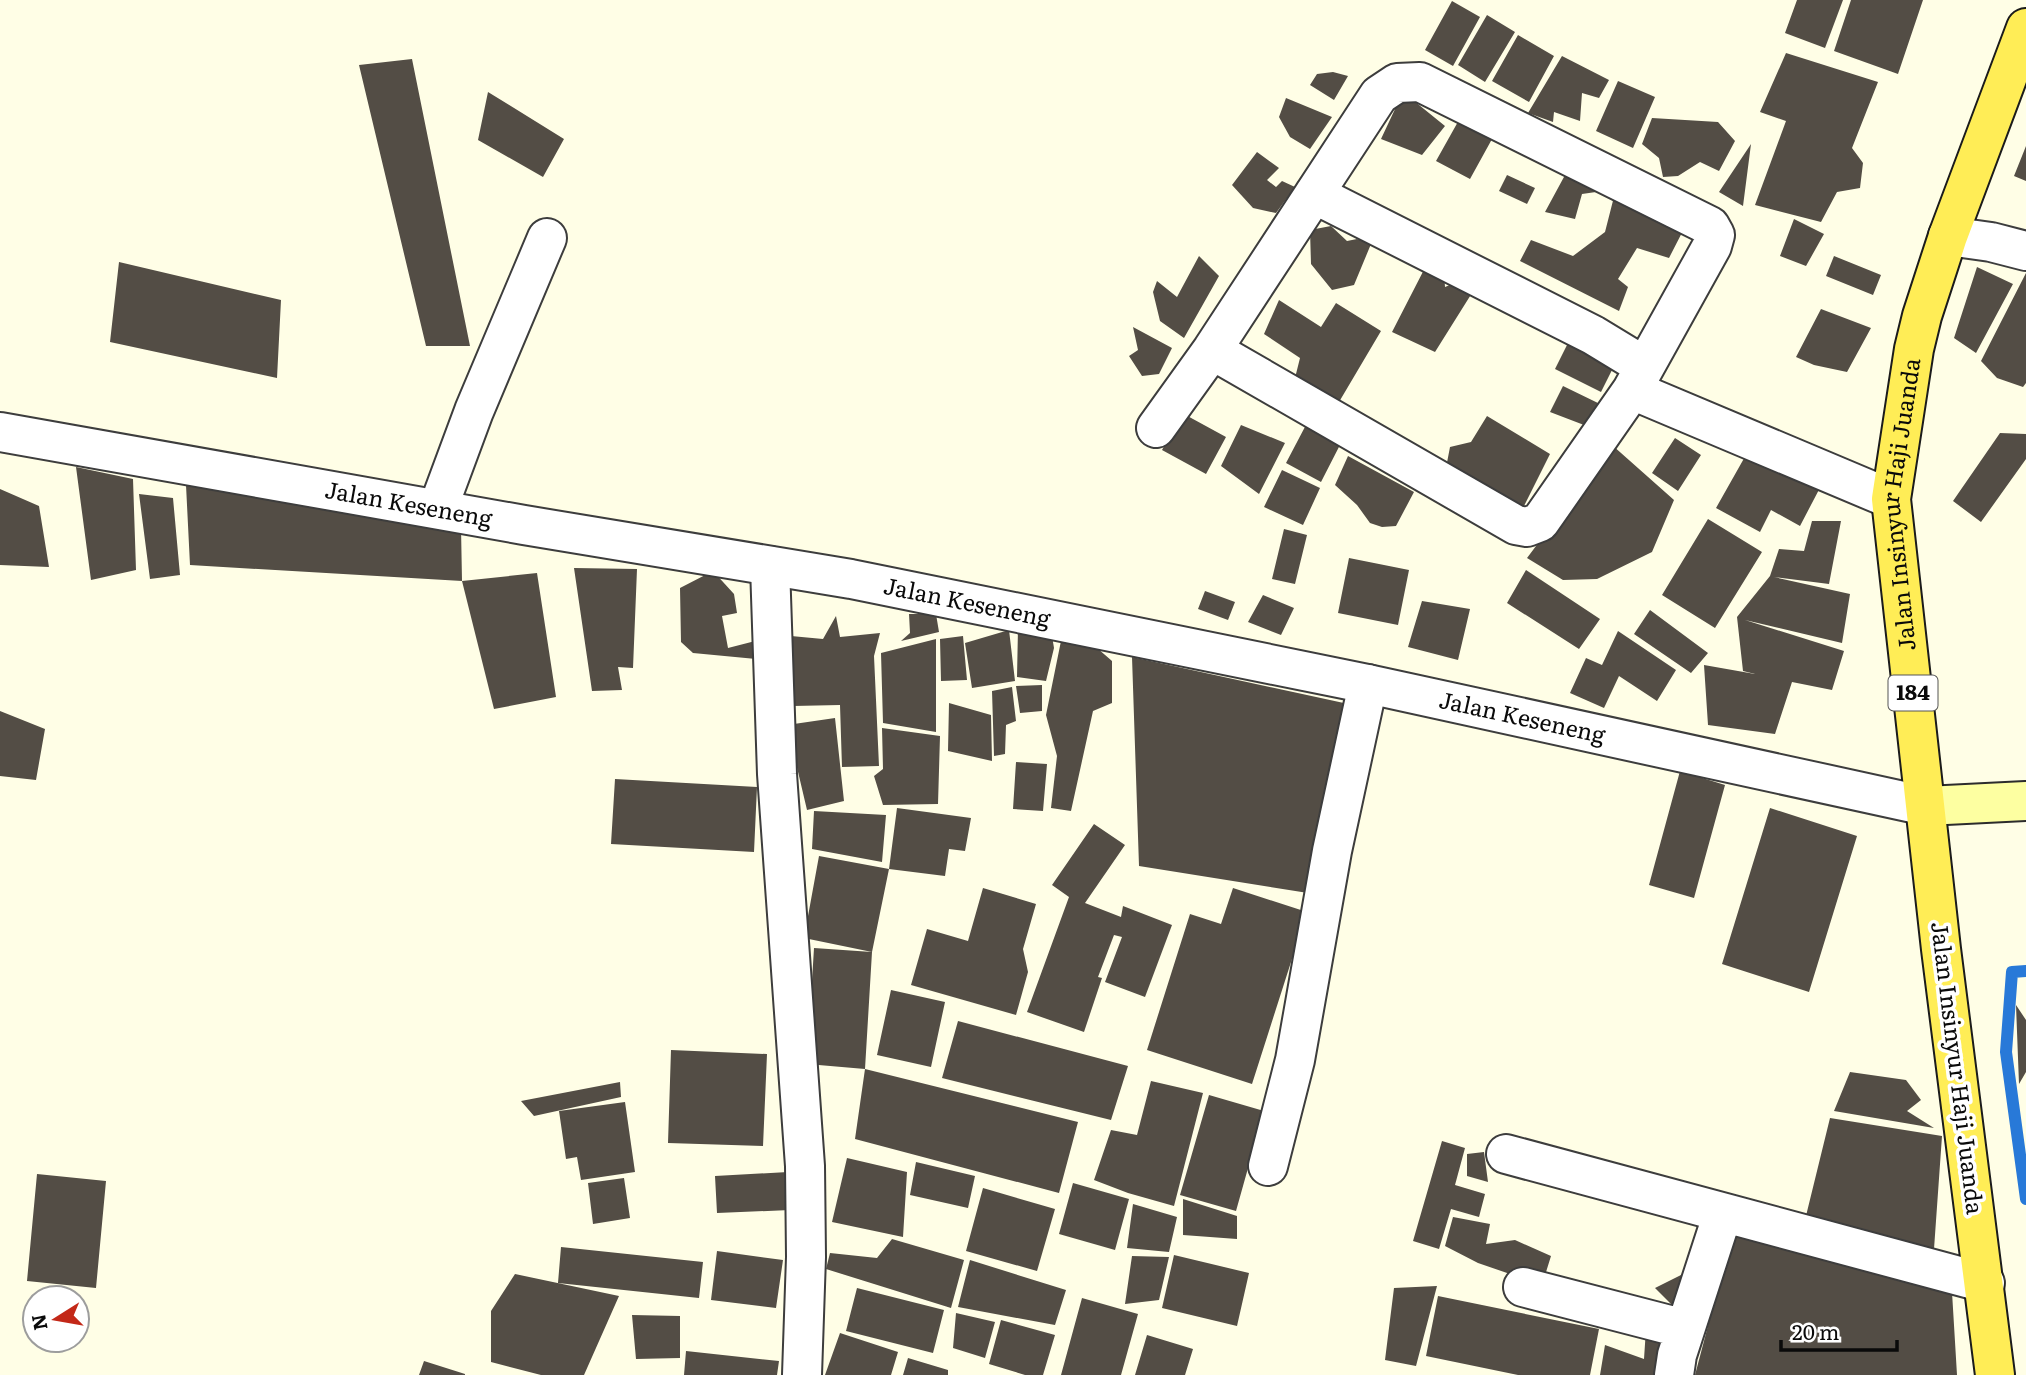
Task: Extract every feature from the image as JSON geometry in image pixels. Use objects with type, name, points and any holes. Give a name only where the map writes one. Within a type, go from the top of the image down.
[{"type":"main road","name":"Jalan Insinyur Haji Juanda","points":[[1995,1375],[1941,949],[1891,499],[1914,349],[1922,316],[1948,236],[2026,28]]},
{"type":"main road","points":[[1926,806],[2026,801]]},
{"type":"street","points":[[1156,428],[1212,350],[1382,92],[1397,83],[1414,80],[1710,226],[1715,235],[1712,246],[1638,378],[1540,522],[1532,526],[1516,525],[1212,350]]},
{"type":"street","points":[[1314,194],[1593,335],[1638,378],[1891,499]]},
{"type":"street","points":[[1948,236],[1991,242],[2026,251]]},
{"type":"street","points":[[438,508],[474,411],[547,238]]},
{"type":"street","name":"Jalan Keseneng","points":[[0,432],[851,579],[1368,684],[1926,806]]},
{"type":"street","points":[[770,566],[777,774],[805,1166],[806,1270],[802,1375]]},
{"type":"street","points":[[1268,1166],[1295,1060],[1332,851],[1368,684]]},
{"type":"street","points":[[1506,1154],[1985,1283]]},
{"type":"street","points":[[1674,1375],[1685,1329],[1723,1213]]},
{"type":"street","points":[[1523,1287],[1685,1329]]},
{"type":"building","points":[[1797,0],[1843,0],[1825,48],[1785,33]]},
{"type":"building","points":[[1851,0],[1923,0],[1898,74],[1834,51]]},
{"type":"building","points":[[1452,1],[1480,17],[1453,66],[1425,50]]},
{"type":"building","points":[[1487,15],[1515,32],[1485,82],[1458,65]]},
{"type":"building","points":[[1518,35],[1554,56],[1529,102],[1492,81]]},
{"type":"building","points":[[1786,53],[1878,82],[1852,148],[1863,163],[1860,188],[1837,192],[1821,222],[1755,205],[1786,121],[1760,112]]},
{"type":"building","points":[[1562,56],[1609,80],[1599,98],[1582,93],[1580,121],[1554,112],[1553,122],[1528,113]]},
{"type":"building","points":[[412,59],[470,346],[426,346],[359,65]]},
{"type":"building","points":[[1333,72],[1348,76],[1334,100],[1310,85],[1317,74]]},
{"type":"building","points":[[1618,81],[1655,97],[1633,148],[1596,131]]},
{"type":"building","points":[[488,92],[564,139],[543,177],[478,140]]},
{"type":"building","points":[[1403,92],[1445,126],[1422,155],[1381,139]]},
{"type":"building","points":[[1286,98],[1332,117],[1310,149],[1290,137],[1279,117]]},
{"type":"building","points":[[1464,111],[1497,130],[1470,179],[1436,161]]},
{"type":"building","points":[[1652,118],[1718,122],[1735,141],[1719,171],[1700,162],[1678,176],[1663,177],[1659,158],[1642,144]]},
{"type":"building","points":[[1751,144],[1743,206],[1719,192]]},
{"type":"building","points":[[2026,146],[2026,181],[2014,176]]},
{"type":"building","points":[[1257,152],[1279,168],[1267,180],[1276,187],[1282,181],[1295,187],[1276,213],[1253,208],[1232,185]]},
{"type":"building","points":[[1571,164],[1603,191],[1582,194],[1575,219],[1545,212]]},
{"type":"building","points":[[1507,175],[1535,188],[1527,204],[1499,191]]},
{"type":"building","points":[[1617,185],[1689,219],[1669,258],[1637,248],[1618,279],[1628,287],[1619,311],[1520,261],[1531,240],[1573,256],[1605,232]]},
{"type":"building","points":[[1794,219],[1824,234],[1806,266],[1780,256]]},
{"type":"building","points":[[1331,226],[1347,241],[1357,239],[1371,244],[1354,285],[1332,290],[1311,264],[1310,230]]},
{"type":"building","points":[[1199,256],[1219,276],[1184,338],[1160,321],[1153,292],[1157,281],[1177,297]]},
{"type":"building","points":[[1834,256],[1881,275],[1873,295],[1826,276]]},
{"type":"building","points":[[1430,258],[1444,272],[1445,287],[1462,280],[1477,285],[1435,352],[1392,332]]},
{"type":"building","points":[[119,262],[281,300],[277,378],[110,342]]},
{"type":"building","points":[[1977,267],[2013,284],[1976,353],[1954,338]]},
{"type":"building","points":[[2026,273],[2026,383],[2023,387],[1997,378],[1981,361]]},
{"type":"building","points":[[1279,300],[1321,327],[1336,303],[1381,331],[1339,402],[1295,378],[1300,358],[1264,334]]},
{"type":"building","points":[[1821,309],[1871,328],[1847,372],[1814,365],[1796,357]]},
{"type":"building","points":[[1133,327],[1172,348],[1159,374],[1142,376],[1129,356],[1138,350]]},
{"type":"building","points":[[1572,335],[1618,358],[1601,392],[1555,369]]},
{"type":"building","points":[[1563,386],[1600,404],[1584,425],[1550,412]]},
{"type":"building","points":[[1182,413],[1226,437],[1206,474],[1162,450]]},
{"type":"building","points":[[1487,416],[1550,454],[1522,510],[1445,473],[1450,447],[1471,442]]},
{"type":"building","points":[[1307,423],[1342,441],[1321,482],[1286,463]]},
{"type":"building","points":[[1241,425],[1285,443],[1259,494],[1221,466]]},
{"type":"building","points":[[2000,433],[2026,434],[2026,459],[1981,522],[1953,501]]},
{"type":"building","points":[[1675,438],[1701,455],[1678,491],[1652,473]]},
{"type":"building","points":[[1612,445],[1674,500],[1652,552],[1597,579],[1563,580],[1527,558]]},
{"type":"building","points":[[1751,446],[1823,482],[1800,526],[1771,510],[1760,532],[1716,508]]},
{"type":"building","points":[[1348,456],[1414,492],[1396,526],[1382,527],[1370,523],[1357,505],[1335,485]]},
{"type":"building","points":[[76,467],[133,479],[136,570],[91,580]]},
{"type":"building","points":[[1282,470],[1320,488],[1303,525],[1264,507]]},
{"type":"building","points":[[186,485],[461,527],[462,581],[190,565]]},
{"type":"building","points":[[0,489],[39,506],[49,567],[0,565]]},
{"type":"building","points":[[139,494],[173,498],[180,575],[150,579]]},
{"type":"building","points":[[1708,519],[1762,552],[1715,628],[1662,595]]},
{"type":"building","points":[[1812,521],[1841,521],[1829,584],[1774,577],[1850,594],[1842,643],[1745,620],[1844,651],[1832,690],[1792,682],[1775,734],[1708,725],[1704,665],[1755,674],[1743,671],[1737,617],[1770,576],[1779,549],[1804,551]]},
{"type":"building","points":[[1284,529],[1307,535],[1295,584],[1272,579]]},
{"type":"building","points":[[1349,558],[1409,570],[1398,625],[1338,613]]},
{"type":"building","points":[[574,568],[637,569],[633,668],[618,667],[622,690],[592,691]]},
{"type":"building","points":[[1526,570],[1600,619],[1579,649],[1507,603]]},
{"type":"building","points":[[713,571],[734,594],[737,613],[722,616],[728,648],[767,638],[766,660],[693,653],[681,642],[680,588]]},
{"type":"building","points":[[537,573],[556,697],[494,709],[462,581]]},
{"type":"building","points":[[1205,591],[1235,602],[1228,620],[1198,609]]},
{"type":"building","points":[[1263,595],[1294,608],[1281,635],[1248,622]]},
{"type":"building","points":[[1422,601],[1470,609],[1458,660],[1408,647]]},
{"type":"building","points":[[1650,610],[1708,653],[1691,673],[1634,634]]},
{"type":"building","points":[[909,614],[936,614],[939,632],[901,641],[910,633]]},
{"type":"building","points":[[836,616],[840,637],[880,633],[874,656],[879,766],[842,767],[840,705],[793,706],[791,636],[823,639]]},
{"type":"building","points":[[1050,624],[1054,648],[1046,681],[1017,677],[1018,628]]},
{"type":"building","points":[[1009,630],[1015,681],[972,688],[965,643]]},
{"type":"building","points":[[1618,631],[1676,670],[1657,701],[1619,676],[1604,708],[1570,693],[1586,658],[1602,665]]},
{"type":"building","points":[[1082,635],[1112,661],[1112,703],[1093,711],[1071,811],[1051,808],[1057,756],[1046,715],[1062,636]]},
{"type":"building","points":[[963,636],[967,680],[941,681],[940,639]]},
{"type":"building","points":[[936,639],[936,732],[883,723],[881,653]]},
{"type":"building","points":[[1132,657],[1353,705],[1308,893],[1139,866]]},
{"type":"building","points":[[1042,685],[1042,711],[1020,713],[1016,686]]},
{"type":"building","points":[[1012,687],[1016,721],[1006,725],[1005,754],[994,756],[992,691]]},
{"type":"building","points":[[949,703],[991,715],[992,761],[948,751]]},
{"type":"building","points":[[0,711],[45,729],[36,780],[0,776]]},
{"type":"building","points":[[835,718],[844,801],[807,810],[787,725]]},
{"type":"building","points":[[882,728],[940,736],[938,804],[883,805],[874,776],[883,769]]},
{"type":"building","points":[[1016,762],[1047,764],[1043,811],[1013,809]]},
{"type":"building","points":[[1680,771],[1725,785],[1694,898],[1649,885]]},
{"type":"building","points":[[615,779],[757,787],[754,852],[611,844]]},
{"type":"building","points":[[897,808],[971,818],[965,851],[949,849],[945,876],[889,869]]},
{"type":"building","points":[[1770,808],[1857,836],[1809,992],[1722,964]]},
{"type":"building","points":[[814,811],[886,815],[882,862],[812,849]]},
{"type":"building","points":[[1094,824],[1125,845],[1085,903],[1121,917],[1123,906],[1172,925],[1145,997],[1105,982],[1122,937],[1114,935],[1098,977],[1102,978],[1084,1032],[1027,1012],[1069,897],[1052,885]]},
{"type":"building","points":[[819,856],[889,869],[872,952],[804,938]]},
{"type":"building","points":[[983,888],[1036,904],[1023,949],[1028,972],[1016,1015],[911,985],[927,929],[968,941]]},
{"type":"building","points":[[1233,888],[1307,912],[1252,1084],[1147,1050],[1190,914],[1221,924]]},
{"type":"building","points":[[814,948],[872,952],[865,1069],[807,1064]]},
{"type":"building","points":[[891,990],[945,1002],[931,1067],[877,1055]]},
{"type":"building","points":[[2016,1005],[2026,1020],[2026,1072],[2019,1084]]},
{"type":"building","points":[[958,1021],[1128,1066],[1111,1120],[942,1078]]},
{"type":"building","points":[[671,1050],[767,1054],[763,1146],[668,1143]]},
{"type":"building","points":[[865,1069],[1078,1122],[1059,1193],[855,1139]]},
{"type":"building","points":[[1850,1072],[1906,1080],[1921,1100],[1907,1111],[1934,1128],[1834,1111]]},
{"type":"building","points":[[1151,1081],[1203,1093],[1174,1206],[1094,1180],[1111,1130],[1137,1135]]},
{"type":"building","points":[[620,1082],[621,1097],[534,1116],[521,1101]]},
{"type":"building","points":[[1209,1095],[1264,1111],[1236,1211],[1180,1195]]},
{"type":"building","points":[[625,1102],[635,1172],[581,1180],[577,1157],[566,1159],[559,1111]]},
{"type":"building","points":[[1830,1118],[1942,1136],[1934,1249],[1804,1224]]},
{"type":"building","points":[[1442,1141],[1465,1148],[1455,1185],[1485,1194],[1479,1217],[1451,1209],[1439,1249],[1413,1241]]},
{"type":"building","points":[[1484,1152],[1488,1182],[1467,1176],[1467,1154]]},
{"type":"building","points":[[847,1158],[907,1172],[903,1237],[832,1222]]},
{"type":"building","points":[[916,1162],[975,1176],[968,1208],[910,1195]]},
{"type":"building","points":[[788,1172],[790,1210],[717,1213],[715,1176]]},
{"type":"building","points":[[37,1174],[106,1181],[96,1288],[91,1287],[91,1284],[27,1281]]},
{"type":"building","points":[[624,1178],[630,1218],[593,1224],[588,1183]]},
{"type":"building","points":[[1073,1183],[1129,1199],[1115,1250],[1059,1234]]},
{"type":"building","points":[[983,1188],[1055,1209],[1037,1271],[966,1251]]},
{"type":"building","points":[[1183,1199],[1237,1216],[1237,1239],[1183,1235]]},
{"type":"building","points":[[1133,1204],[1177,1217],[1169,1252],[1127,1248]]},
{"type":"building","points":[[1453,1217],[1490,1224],[1486,1244],[1515,1240],[1551,1256],[1542,1285],[1478,1263],[1445,1246]]},
{"type":"building","points":[[1732,1235],[1952,1292],[1957,1375],[1695,1375]]},
{"type":"building","points":[[892,1239],[964,1260],[951,1308],[826,1269],[830,1253],[877,1258]]},
{"type":"building","points":[[561,1247],[703,1262],[699,1298],[558,1283]]},
{"type":"building","points":[[717,1251],[783,1260],[776,1308],[711,1300]]},
{"type":"building","points":[[1174,1255],[1249,1273],[1237,1326],[1162,1308]]},
{"type":"building","points":[[1132,1256],[1169,1257],[1159,1300],[1125,1304]]},
{"type":"building","points":[[970,1260],[1066,1290],[1055,1325],[958,1307]]},
{"type":"building","points":[[515,1274],[619,1296],[584,1375],[541,1375],[491,1362],[491,1311]]},
{"type":"building","points":[[1681,1275],[1693,1292],[1677,1310],[1655,1288]]},
{"type":"building","points":[[1437,1286],[1416,1366],[1385,1360],[1394,1288]]},
{"type":"building","points":[[857,1288],[944,1310],[933,1353],[846,1331]]},
{"type":"building","points":[[1438,1296],[1599,1329],[1590,1375],[1518,1375],[1426,1356]]},
{"type":"building","points":[[1082,1298],[1138,1314],[1121,1375],[1061,1375]]},
{"type":"building","points":[[956,1313],[995,1322],[985,1358],[953,1348]]},
{"type":"building","points":[[632,1315],[680,1316],[680,1358],[636,1359]]},
{"type":"building","points":[[1001,1320],[1055,1335],[1043,1375],[1025,1375],[989,1364]]},
{"type":"building","points":[[1646,1329],[1671,1334],[1662,1375],[1600,1375],[1605,1345],[1644,1359]]},
{"type":"building","points":[[840,1333],[898,1352],[891,1375],[825,1375]]},
{"type":"building","points":[[1147,1335],[1193,1349],[1185,1375],[1135,1375]]},
{"type":"building","points":[[686,1351],[779,1361],[777,1375],[684,1375]]},
{"type":"building","points":[[908,1358],[948,1370],[948,1375],[903,1375]]},
{"type":"building","points":[[424,1361],[465,1374],[465,1375],[419,1375]]},
{"type":"waterway","points":[[2026,971],[2012,972],[2006,1052],[2026,1199]]}]
